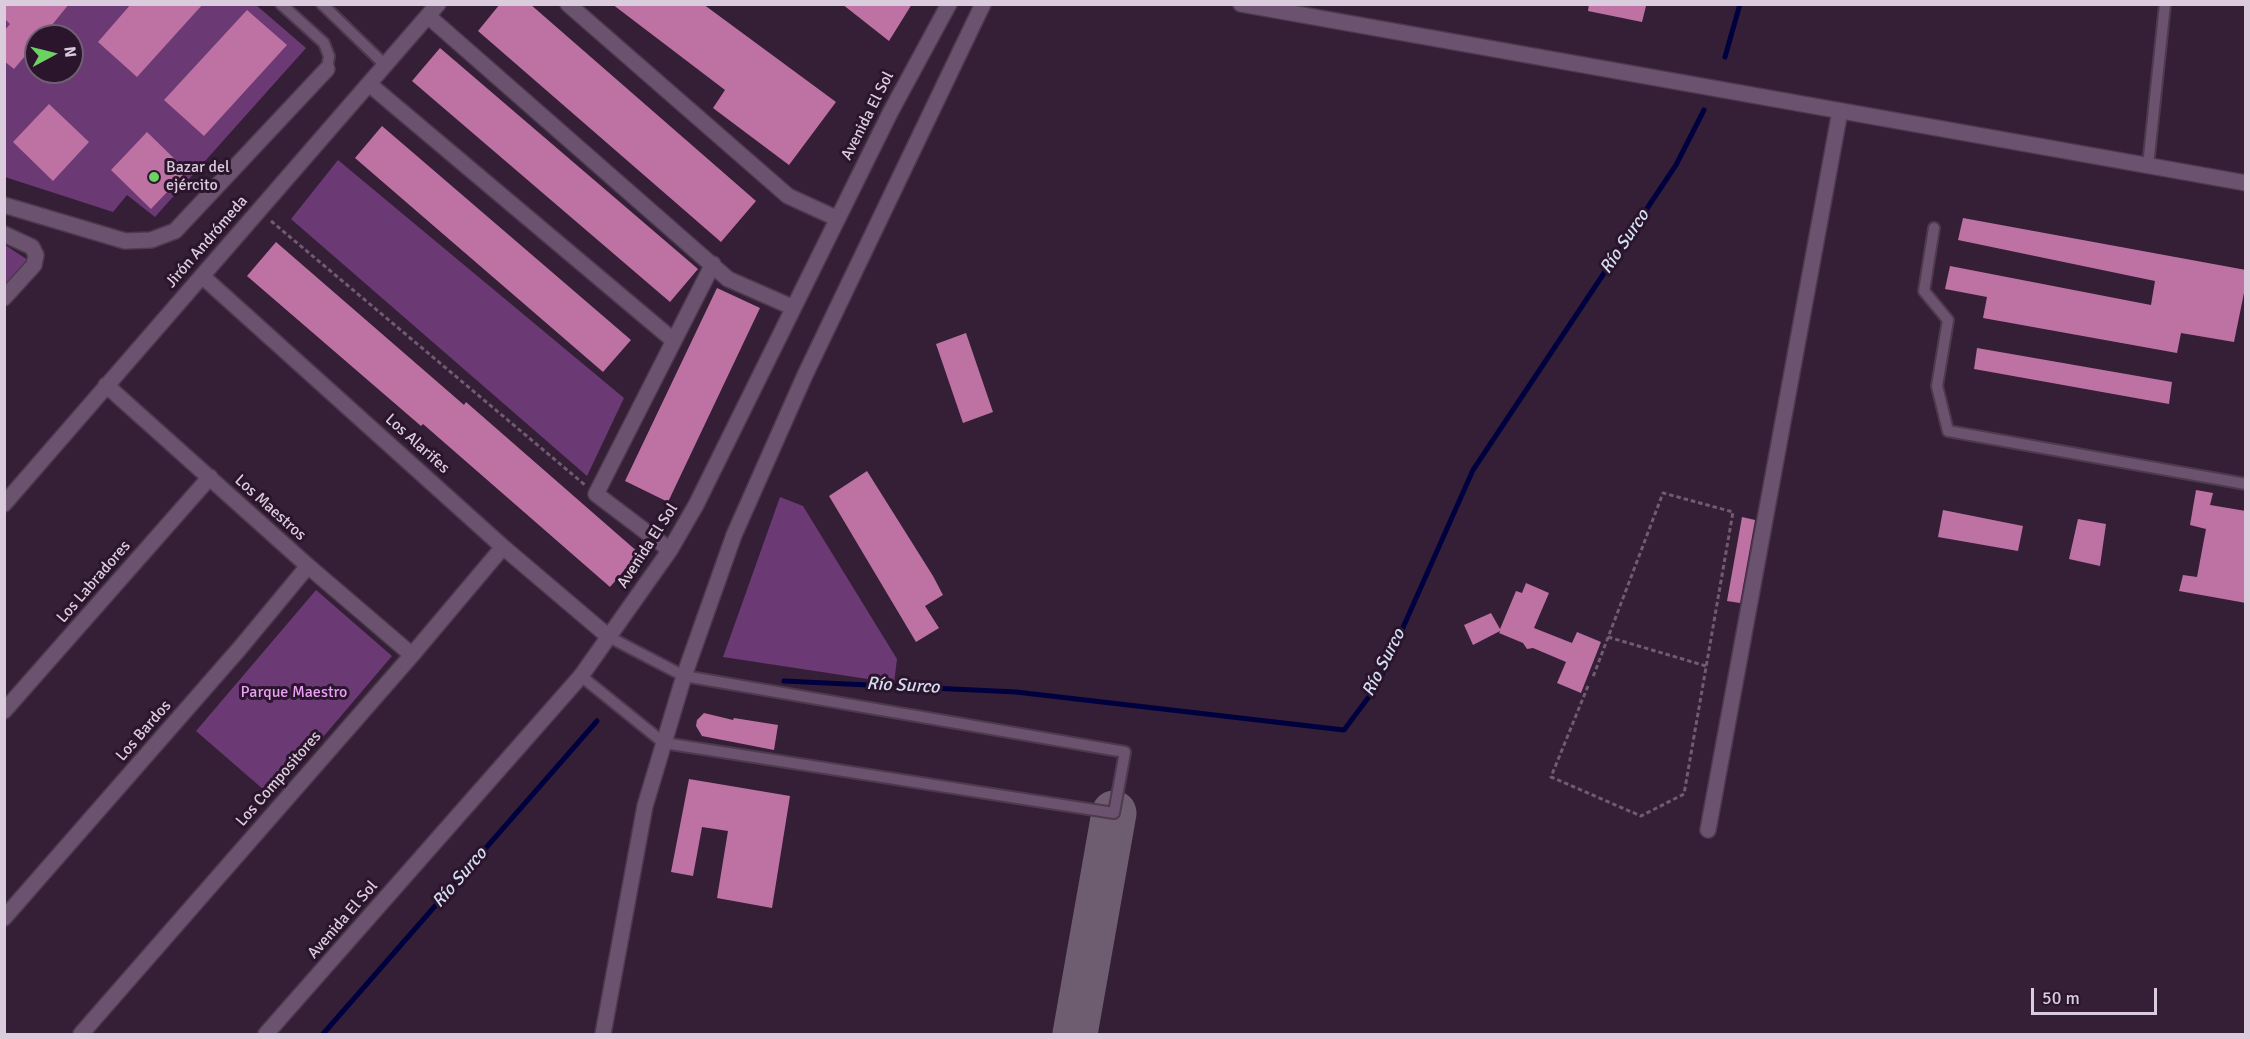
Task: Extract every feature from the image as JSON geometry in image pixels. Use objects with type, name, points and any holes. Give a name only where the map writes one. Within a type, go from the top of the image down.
[{"type":"street","points":[[568,4],[788,196],[836,218]]},
{"type":"street","name":"Avenida El Sol","points":[[266,1035],[581,676],[670,550],[696,505],[836,218],[905,83],[949,4]]},
{"type":"street","points":[[603,1035],[645,806],[684,676],[734,536],[800,386],[983,4]]},
{"type":"street","points":[[1241,4],[2246,183]]},
{"type":"street","points":[[433,10],[728,279],[792,307]]},
{"type":"street","name":"Jirón Andrómeda","points":[[4,504],[433,10]]},
{"type":"street","points":[[4,205],[112,239],[138,242],[164,236],[175,231],[327,69]]},
{"type":"street","points":[[369,84],[674,340]]},
{"type":"street","points":[[1708,830],[1840,111]]},
{"type":"street","points":[[4,234],[32,247],[36,255],[34,265],[4,298]]},
{"type":"street","points":[[670,550],[596,494],[713,264]]},
{"type":"street","name":"Los Alarifes","points":[[202,276],[503,547],[609,637]]},
{"type":"street","name":"Los Maestros","points":[[106,385],[308,566],[412,655]]},
{"type":"street","name":"Los Labradores","points":[[4,711],[210,477]]},
{"type":"street","name":"Los Compositores","points":[[81,1035],[412,655],[503,547]]},
{"type":"street","name":"Los Bardos","points":[[4,918],[204,691],[308,566]]},
{"type":"lane","points":[[281,4],[324,43],[329,56],[327,69]]},
{"type":"lane","points":[[321,4],[385,65]]},
{"type":"lane","points":[[2148,166],[2165,4]]},
{"type":"lane","points":[[1934,228],[1924,291],[1948,320],[1937,386],[1948,431],[2246,484]]},
{"type":"lane","points":[[581,676],[664,743],[1114,813],[1125,752],[684,676],[609,637]]},
{"type":"path","points":[[259,210],[596,494]]},
{"type":"path","points":[[1588,686],[1551,777],[1641,816],[1684,794],[1733,512],[1663,493],[1593,677]]},
{"type":"path","points":[[1608,637],[1706,666]]},
{"type":"green space","points":[[5,5],[256,5],[306,48],[155,217],[127,195],[113,212],[5,177]]},
{"type":"green space","points":[[338,160],[624,398],[587,476],[291,219]]},
{"type":"green space","points":[[5,245],[28,260],[5,286]]},
{"type":"green space","points":[[780,497],[803,506],[897,659],[894,683],[723,657]]},
{"type":"green space","name":"Parque Maestro","points":[[316,590],[392,656],[272,797],[196,731]]},
{"type":"building","points":[[4,4],[69,4],[53,24],[24,24],[24,57],[14,69],[4,61],[4,31],[10,24],[4,18]]},
{"type":"building","points":[[131,4],[203,4],[137,77],[98,42]]},
{"type":"building","points":[[500,4],[530,4],[756,201],[721,242],[478,31]]},
{"type":"building","points":[[612,4],[703,4],[836,102],[789,165],[713,108],[725,90]]},
{"type":"building","points":[[842,4],[912,4],[889,41]]},
{"type":"building","points":[[1589,4],[1646,6],[1642,22],[1588,11]]},
{"type":"building","points":[[247,10],[287,45],[204,136],[164,100]]},
{"type":"building","points":[[440,48],[698,269],[670,302],[412,81]]},
{"type":"building","points":[[49,104],[89,142],[53,181],[13,142]]},
{"type":"building","points":[[382,126],[631,340],[603,372],[355,158]]},
{"type":"building","points":[[147,132],[187,171],[151,209],[111,170]]},
{"type":"building","points":[[1963,218],[2246,270],[2246,283],[2234,342],[2181,333],[2177,353],[1983,318],[1987,297],[1945,289],[1950,266],[2151,305],[2155,281],[1958,240]]},
{"type":"building","points":[[276,242],[464,405],[466,402],[639,553],[610,587],[423,424],[421,426],[247,276]]},
{"type":"building","points":[[717,288],[760,308],[668,502],[625,481]]},
{"type":"building","points":[[966,333],[993,412],[963,423],[936,344]]},
{"type":"building","points":[[1977,348],[2172,382],[2169,404],[1974,369]]},
{"type":"building","points":[[867,471],[943,595],[925,606],[939,628],[916,642],[829,496]]},
{"type":"building","points":[[2196,490],[2213,493],[2210,505],[2246,511],[2246,603],[2179,591],[2183,575],[2197,577],[2206,529],[2190,525]]},
{"type":"building","points":[[1943,510],[2023,526],[2018,551],[1938,537]]},
{"type":"building","points":[[1742,517],[1755,520],[1740,603],[1727,601]]},
{"type":"building","points":[[2078,519],[2106,524],[2100,566],[2069,559]]},
{"type":"building","points":[[1526,583],[1549,593],[1534,628],[1572,643],[1577,632],[1601,642],[1581,693],[1557,683],[1566,662],[1533,648],[1527,649],[1523,643],[1499,633],[1500,631],[1473,645],[1464,625],[1491,613],[1500,629],[1516,591],[1522,593]]},
{"type":"building","points":[[704,713],[733,720],[734,718],[778,725],[774,750],[702,736],[696,726],[697,720]]},
{"type":"building","points":[[689,779],[790,796],[772,908],[717,898],[728,831],[702,827],[693,876],[671,872]]},
{"type":"waterway","name":"Río Surco","points":[[1725,57],[1740,4]]},
{"type":"waterway","name":"Río Surco","points":[[784,681],[1016,692],[1344,730],[1377,686],[1473,470],[1676,165],[1704,110]]},
{"type":"waterway","name":"Río Surco","points":[[323,1034],[597,721]]},
{"type":"taxiway","points":[[1075,1034],[1114,813]]},
{"type":"place","name":"Bazar del ejército","points":[[154,177]]}]
